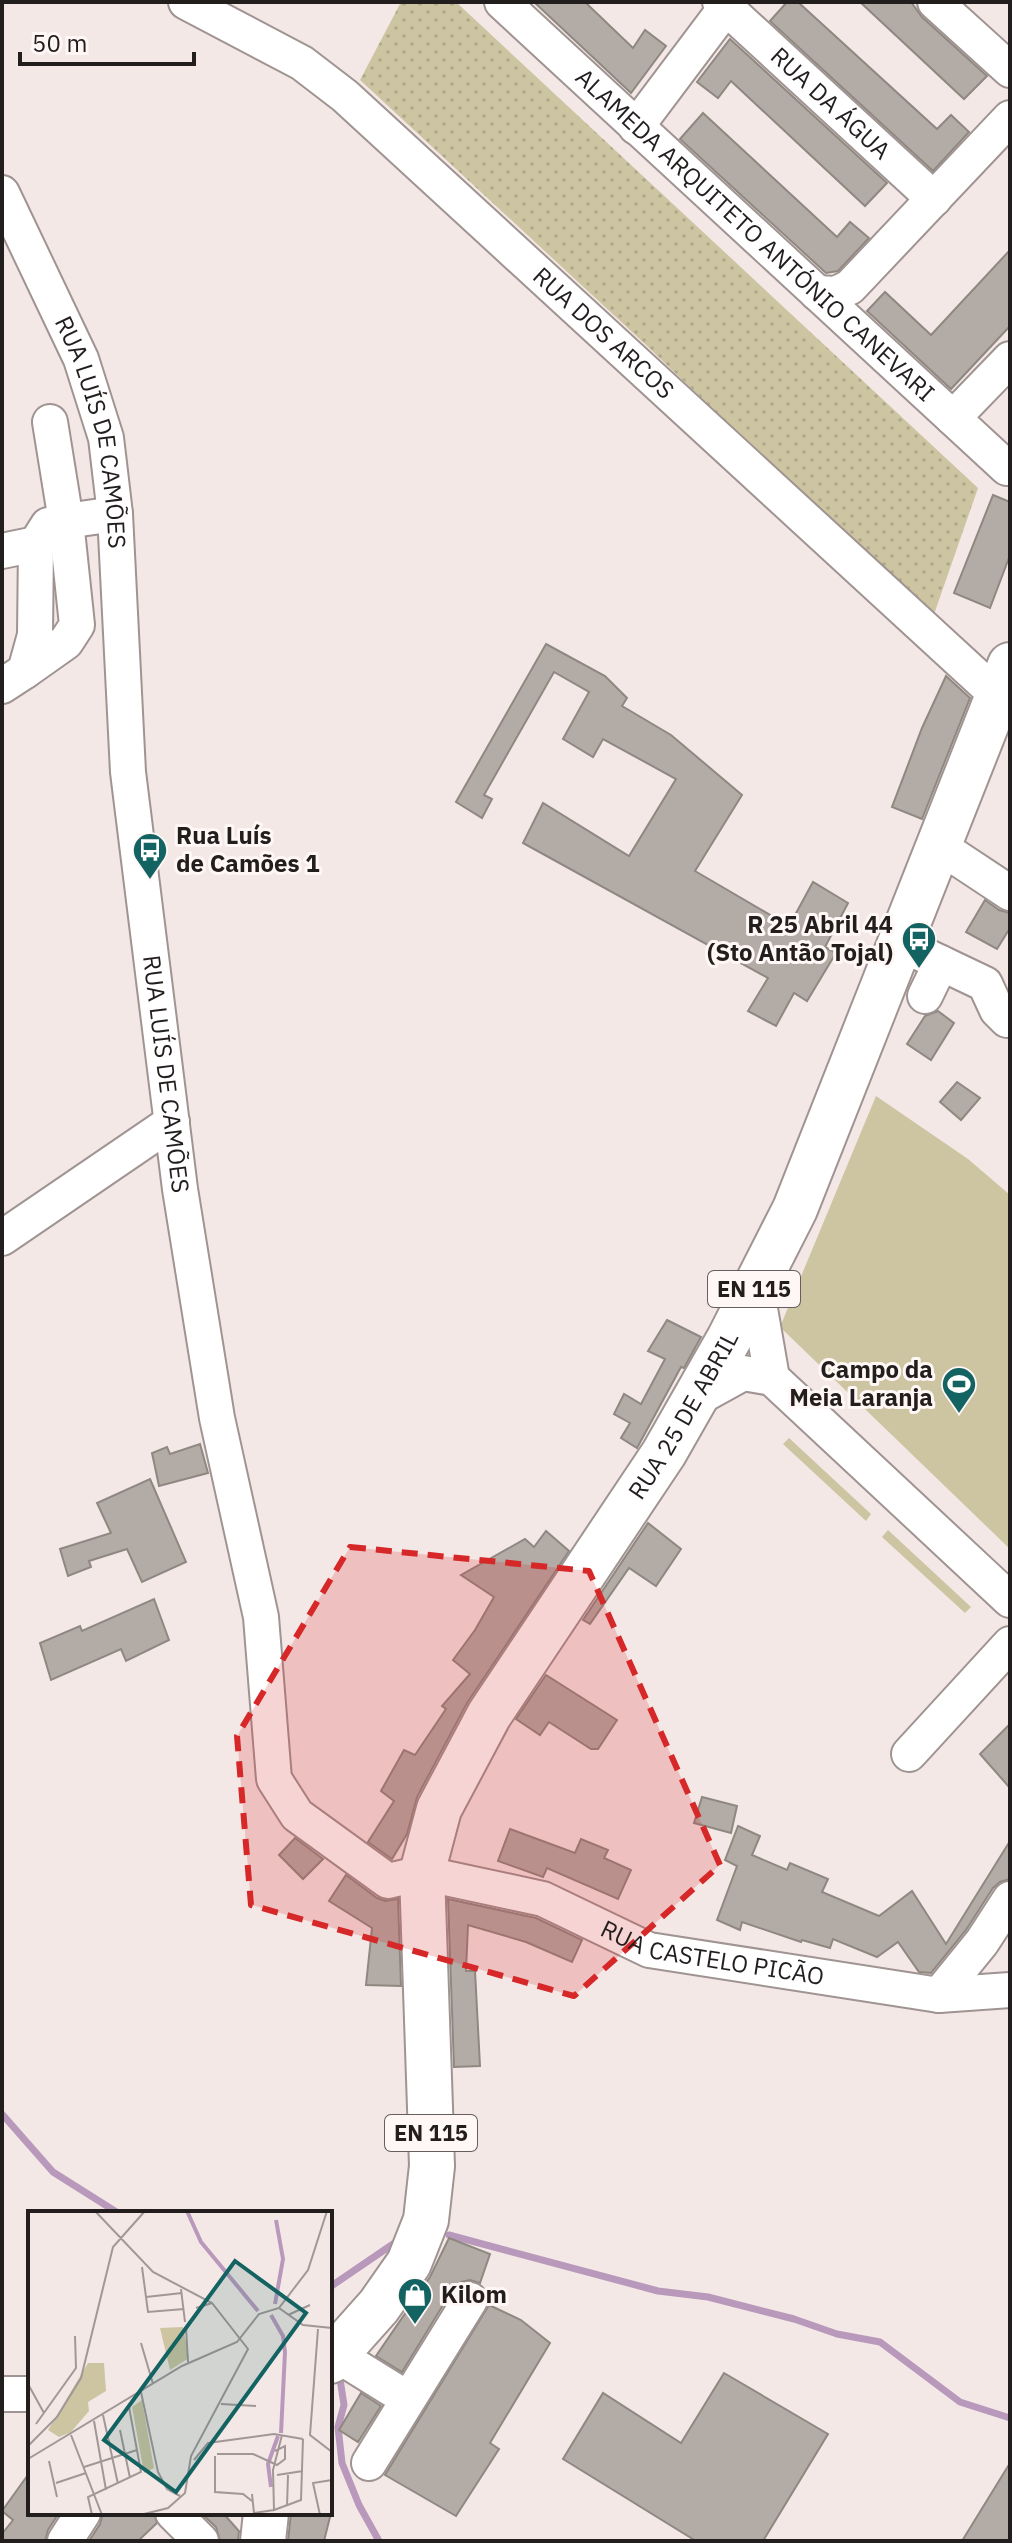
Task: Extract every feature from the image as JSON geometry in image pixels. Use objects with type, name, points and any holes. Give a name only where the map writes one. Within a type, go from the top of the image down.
[{"type":"main road","name":"RUA 25 DE ABRIL","points":[[422,1873],[439,1809],[489,1715],[664,1453],[694,1400],[753,1364],[756,1286],[795,1209],[1003,680]]},
{"type":"main road","name":"EN 115","points":[[334,2358],[379,2306],[409,2263],[426,2220],[432,2166],[422,1873]]},
{"type":"main road","points":[[263,2541],[266,2515]]},
{"type":"street","name":"RUA DOS ARCOS","points":[[186,2],[302,63],[345,96],[1003,680]]},
{"type":"street","name":"ALAMEDA ARQUITETO ANTÓNIO CANEVARI","points":[[502,2],[1007,468]]},
{"type":"street","points":[[935,2],[1010,70]]},
{"type":"street","points":[[636,127],[725,4]]},
{"type":"street","name":"RUA DA ÁGUA","points":[[725,4],[934,199]]},
{"type":"street","points":[[817,293],[836,294],[850,287],[1010,118]]},
{"type":"street","name":"RUA LUÍS DE CAMÕES","points":[[2,193],[81,359],[106,438],[115,514],[128,772],[172,1122],[217,1418],[261,1617],[274,1779],[297,1815],[388,1881],[422,1873]]},
{"type":"street","points":[[953,418],[1010,359]]},
{"type":"street","points":[[13,678],[66,642],[77,625],[66,521],[50,422]]},
{"type":"street","points":[[13,678],[35,635],[36,544],[48,525],[115,514]]},
{"type":"street","points":[[2,551],[36,544]]},
{"type":"street","points":[[939,846],[1010,893]]},
{"type":"street","points":[[901,944],[985,984],[997,1010],[1007,1020]]},
{"type":"street","points":[[925,996],[941,963]]},
{"type":"street","points":[[2,1238],[172,1122]]},
{"type":"street","points":[[753,1364],[1010,1601],[1003,1621],[1010,1643],[909,1754]]},
{"type":"street","name":"RUA CASTELO PICÃO","points":[[422,1873],[543,1899],[649,1950],[939,1995],[1010,1990]]},
{"type":"street","points":[[939,1995],[996,1942],[1010,1899]]},
{"type":"street","points":[[369,2463],[470,2300]]},
{"type":"street","points":[[334,2358],[408,2399]]},
{"type":"street","points":[[2,2394],[28,2394]]},
{"type":"street","points":[[65,2541],[82,2515]]},
{"type":"street","points":[[175,2515],[201,2541]]},
{"type":"highlighted area","points":[[350,1547],[589,1571],[720,1865],[574,1996],[251,1905],[237,1736]]},
{"type":"shaded area","points":[[401,2],[456,2],[978,488],[932,620],[645,344],[360,80]]},
{"type":"shaded area","points":[[876,1096],[968,1159],[1010,1195],[1010,1549],[780,1327]]},
{"type":"shaded area","points":[[789,1438],[871,1514],[866,1521],[783,1444]]},
{"type":"shaded area","points":[[888,1530],[971,1607],[965,1613],[882,1537]]},
{"type":"building","points":[[534,2],[585,2],[633,48],[645,30],[666,46],[631,93]]},
{"type":"building","points":[[787,2],[798,2],[937,129],[951,115],[969,132],[933,171],[770,21]]},
{"type":"building","points":[[860,2],[911,2],[922,17],[987,76],[964,99]]},
{"type":"building","points":[[730,39],[887,183],[865,206],[731,81],[718,98],[697,82]]},
{"type":"building","points":[[703,113],[837,237],[850,222],[869,238],[838,271],[826,273],[680,139]]},
{"type":"building","points":[[1010,250],[1010,326],[951,389],[867,311],[885,292],[931,335]]},
{"type":"building","points":[[993,495],[1010,502],[1010,555],[990,608],[954,593]]},
{"type":"building","points":[[546,644],[605,676],[627,698],[622,706],[671,735],[742,795],[695,871],[789,926],[813,882],[848,903],[825,947],[836,953],[807,1001],[794,993],[776,1026],[748,1011],[768,978],[523,843],[543,803],[629,856],[676,779],[603,739],[593,757],[563,739],[589,692],[554,672],[484,795],[492,799],[482,818],[456,802]]},
{"type":"building","points":[[946,676],[970,698],[922,819],[892,807]]},
{"type":"building","points":[[985,900],[999,910],[1010,913],[1010,928],[997,949],[966,932]]},
{"type":"building","points":[[938,1011],[954,1023],[931,1060],[907,1044],[925,1016]]},
{"type":"building","points":[[957,1082],[980,1098],[961,1120],[940,1102]]},
{"type":"building","points":[[667,1320],[701,1337],[637,1448],[621,1438],[630,1423],[614,1414],[624,1394],[641,1404],[665,1359],[648,1351]]},
{"type":"building","points":[[200,1444],[208,1473],[159,1486],[152,1453],[167,1447],[170,1454]]},
{"type":"building","points":[[150,1479],[186,1562],[142,1582],[127,1549],[89,1561],[91,1567],[68,1576],[60,1549],[111,1533],[97,1503]]},
{"type":"building","points":[[648,1523],[681,1549],[656,1586],[629,1568],[590,1624],[583,1620]]},
{"type":"building","points":[[546,1531],[569,1551],[467,1703],[417,1797],[407,1834],[392,1859],[368,1842],[394,1801],[381,1791],[404,1750],[415,1755],[446,1709],[442,1706],[470,1674],[453,1660],[494,1597],[461,1575],[525,1539],[534,1547]]},
{"type":"building","points":[[154,1599],[169,1640],[126,1661],[121,1649],[51,1680],[40,1643],[80,1626],[82,1631]]},
{"type":"building","points":[[546,1675],[617,1720],[598,1749],[591,1749],[549,1722],[540,1735],[516,1719]]},
{"type":"building","points":[[1010,1724],[1010,1788],[980,1754]]},
{"type":"building","points":[[702,1797],[737,1806],[731,1833],[694,1823]]},
{"type":"building","points":[[738,1826],[760,1836],[752,1855],[787,1870],[790,1863],[828,1879],[822,1892],[879,1916],[912,1891],[946,1944],[1010,1841],[1010,1879],[993,1888],[966,1930],[931,1973],[919,1972],[898,1942],[877,1957],[833,1939],[830,1948],[801,1942],[742,1922],[740,1930],[717,1920],[737,1866],[725,1860]]},
{"type":"building","points":[[510,1829],[575,1853],[581,1839],[608,1850],[604,1858],[631,1870],[618,1899],[547,1868],[543,1877],[498,1861]]},
{"type":"building","points":[[295,1838],[323,1859],[303,1879],[279,1855]]},
{"type":"building","points":[[346,1875],[377,1898],[385,1901],[398,1899],[401,1986],[366,1985],[372,1928],[329,1901]]},
{"type":"building","points":[[448,1899],[536,1918],[582,1940],[572,1962],[526,1942],[468,1925],[466,1971],[475,1971],[480,2066],[454,2067]]},
{"type":"building","name":"Kilom","points":[[449,2238],[490,2254],[480,2283],[470,2280],[461,2282],[453,2289],[402,2372],[376,2356],[430,2277]]},
{"type":"building","points":[[489,2305],[521,2320],[550,2343],[490,2443],[499,2449],[456,2516],[385,2475]]},
{"type":"building","points":[[724,2373],[828,2434],[763,2541],[696,2541],[563,2459],[603,2393],[681,2443]]},
{"type":"building","points":[[361,2393],[381,2406],[358,2442],[339,2430]]},
{"type":"building","points":[[1010,2463],[1010,2541],[962,2541]]},
{"type":"building","points":[[28,2475],[28,2515],[58,2515],[45,2541],[2,2541],[2,2534],[13,2520],[2,2511]]},
{"type":"building","points":[[102,2515],[155,2515],[157,2523],[138,2541],[89,2541]]},
{"type":"building","points":[[203,2515],[225,2515],[239,2531],[238,2541],[220,2541],[216,2527]]},
{"type":"building","points":[[291,2515],[330,2515],[324,2541],[288,2541]]},
{"type":"waterway","points":[[2,2114],[53,2172],[115,2211]]},
{"type":"waterway","points":[[449,2235],[658,2291],[708,2297],[794,2319],[837,2334],[880,2342],[960,2402],[1010,2418]]},
{"type":"waterway","points":[[332,2286],[396,2242]]},
{"type":"waterway","points":[[340,2379],[344,2405],[338,2427],[342,2463],[359,2505],[379,2541]]},
{"type":"place","name":"Rua Luís de Camões 1","points":[[150,881]]},
{"type":"place","name":"R 25 Abril 44 (Sto Antão Tojal)","points":[[919,970]]},
{"type":"place","name":"Campo da Meia Laranja","points":[[959,1415]]},
{"type":"place","name":"Kilom","points":[[415,2326]]}]
